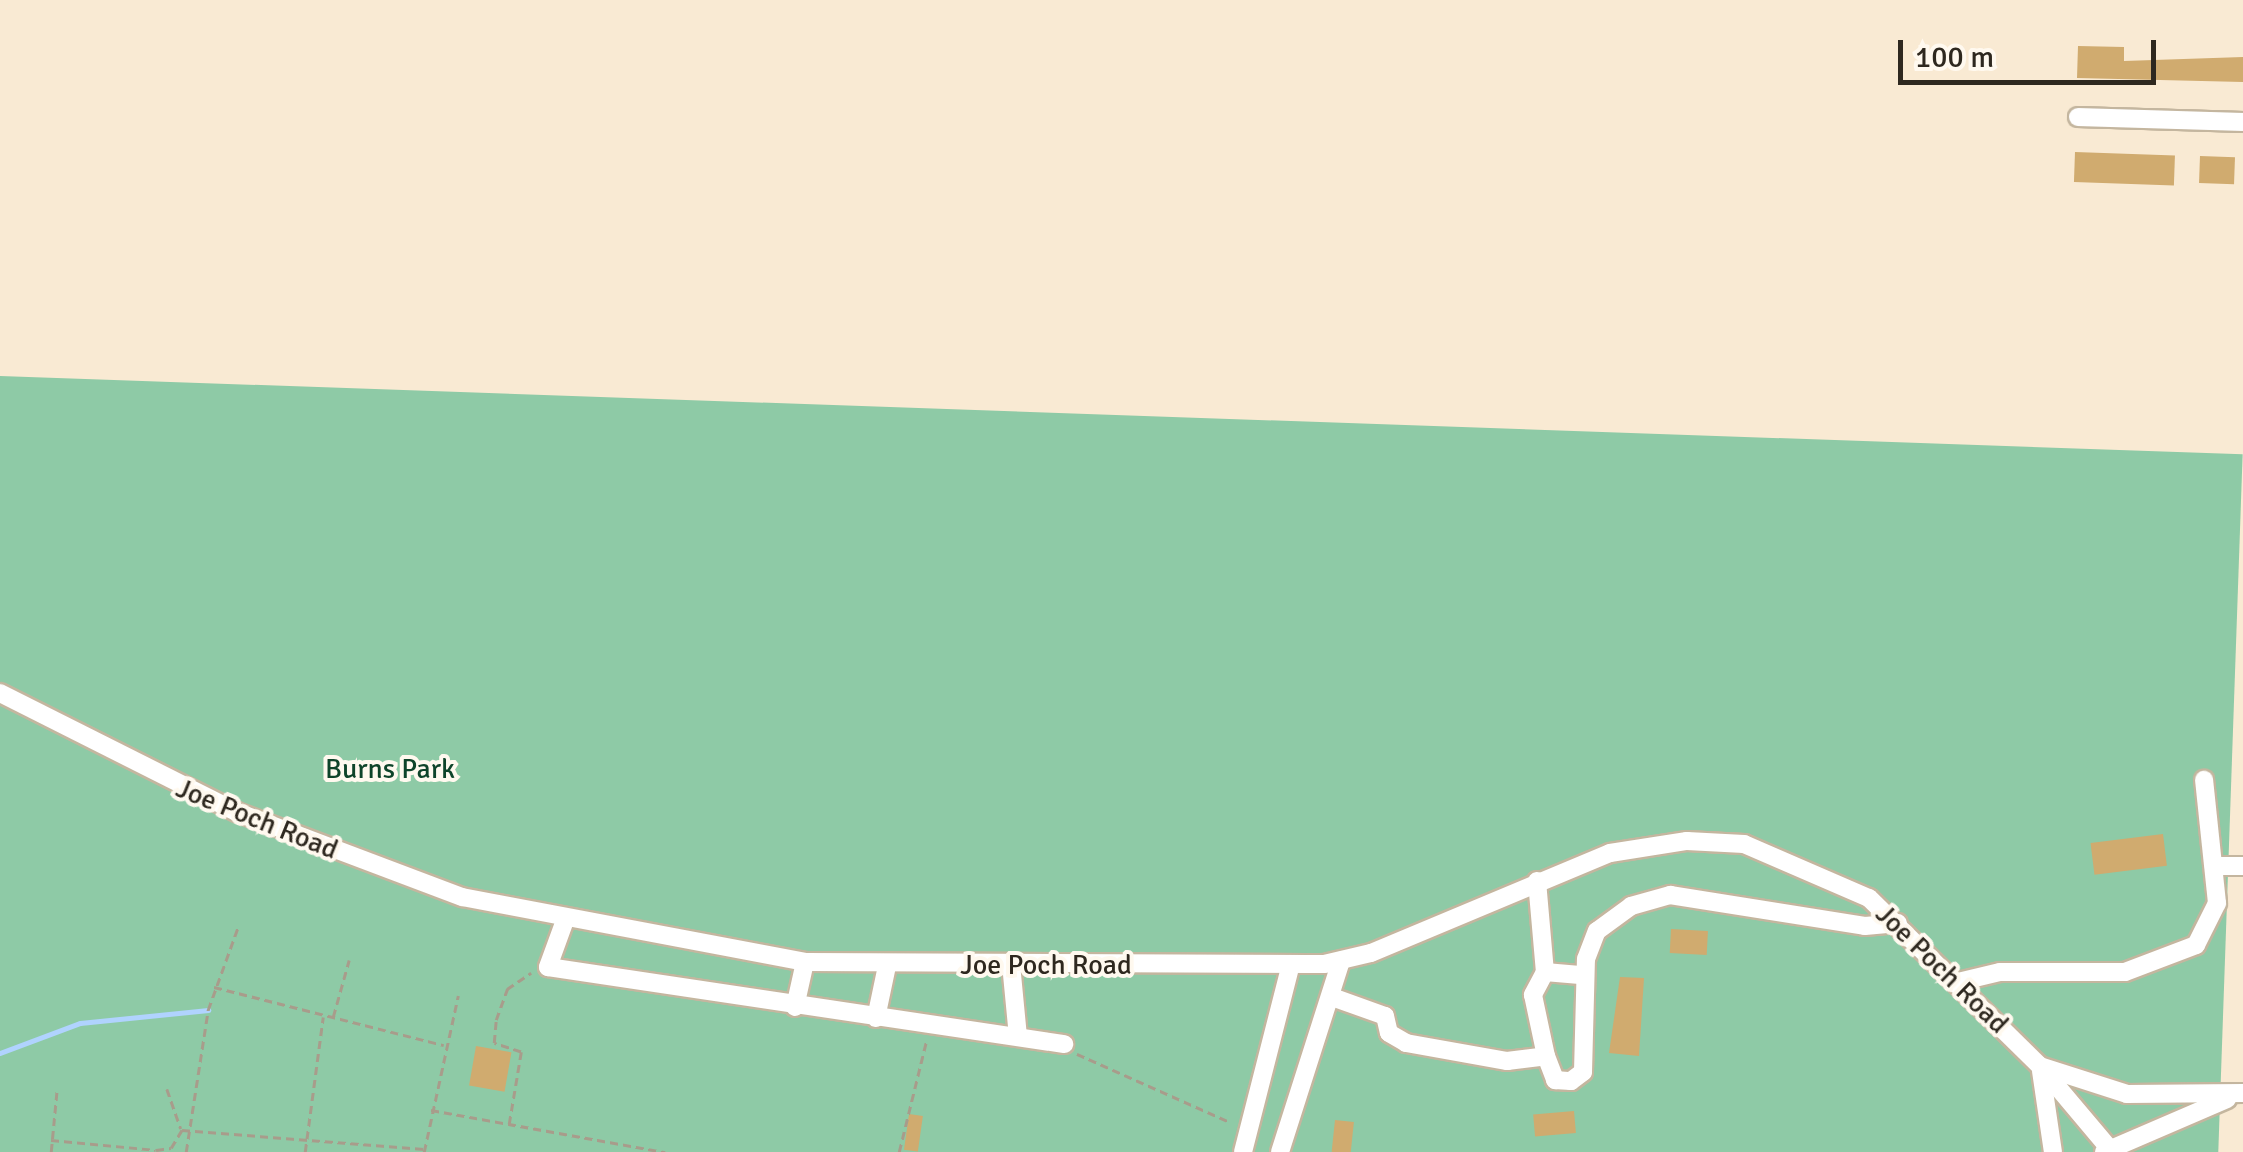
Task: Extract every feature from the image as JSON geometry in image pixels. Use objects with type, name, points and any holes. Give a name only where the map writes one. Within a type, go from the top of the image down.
[{"type":"street","points":[[2078,116],[2243,122]]},
{"type":"street","name":"Joe Poch Road","points":[[0,693],[237,812],[462,897],[564,923],[805,962],[887,966],[1290,967],[1341,962],[1610,853],[1716,841],[1807,864],[1898,923],[2040,1066],[2106,1150]]},
{"type":"street","points":[[1958,982],[2000,972],[2125,972],[2181,956],[2214,920],[2217,866],[2204,780]]},
{"type":"street","points":[[2217,866],[2243,866]]},
{"type":"street","points":[[1537,881],[1545,972],[1534,996],[1555,1080],[1582,1076],[1582,975],[1596,931],[1660,896],[1898,923]]},
{"type":"street","points":[[564,923],[548,967],[1064,1044]]},
{"type":"street","points":[[795,1006],[805,962]]},
{"type":"street","points":[[1280,1152],[1341,962]]},
{"type":"street","points":[[1010,964],[1018,1038]]},
{"type":"street","points":[[876,1018],[887,966]]},
{"type":"street","points":[[1244,1152],[1290,967]]},
{"type":"street","points":[[1545,972],[1582,975]]},
{"type":"street","points":[[1332,996],[1385,1016],[1388,1034],[1406,1044],[1507,1060],[1546,1056]]},
{"type":"street","points":[[2040,1066],[2054,1152]]},
{"type":"street","name":"Joe Poch Road","points":[[2040,1066],[2127,1094],[2243,1093]]},
{"type":"street","points":[[2106,1150],[2243,1093]]},
{"type":"path","points":[[186,1152],[214,986],[238,927]]},
{"type":"path","points":[[332,1019],[349,960]]},
{"type":"path","points":[[508,1125],[521,1052],[494,1042],[498,1007],[514,981],[548,967]]},
{"type":"path","points":[[214,986],[332,1019],[444,1044]]},
{"type":"path","points":[[182,1130],[424,1150],[444,1044],[458,996]]},
{"type":"path","points":[[304,1152],[323,1016]]},
{"type":"path","points":[[899,1152],[928,1026]]},
{"type":"path","points":[[1064,1044],[1249,1130]]},
{"type":"path","points":[[51,1152],[57,1089]]},
{"type":"path","points":[[167,1089],[182,1130]]},
{"type":"path","points":[[431,1110],[665,1152]]},
{"type":"path","points":[[51,1140],[156,1150],[171,1148],[182,1130]]},
{"type":"green space","name":"Burns Park","points":[[0,376],[2243,454],[2218,1152],[0,1152]]},
{"type":"building","points":[[2078,46],[2124,47],[2124,61],[2243,57],[2243,82],[2077,78]]},
{"type":"building","points":[[2075,152],[2175,155],[2174,185],[2074,182]]},
{"type":"building","points":[[2200,156],[2235,157],[2234,184],[2199,183]]},
{"type":"building","points":[[2163,834],[2167,866],[2094,875],[2091,843]]},
{"type":"building","points":[[1671,929],[1708,931],[1707,955],[1670,953]]},
{"type":"building","points":[[1620,977],[1644,978],[1639,1056],[1609,1053]]},
{"type":"building","points":[[476,1046],[511,1052],[505,1092],[469,1085]]},
{"type":"building","points":[[1574,1111],[1576,1133],[1535,1136],[1533,1115]]},
{"type":"building","points":[[909,1114],[923,1116],[918,1152],[904,1150]]},
{"type":"building","points":[[1335,1120],[1354,1122],[1351,1152],[1332,1152]]},
{"type":"waterway","points":[[0,1053],[80,1023],[208,1010]]}]
